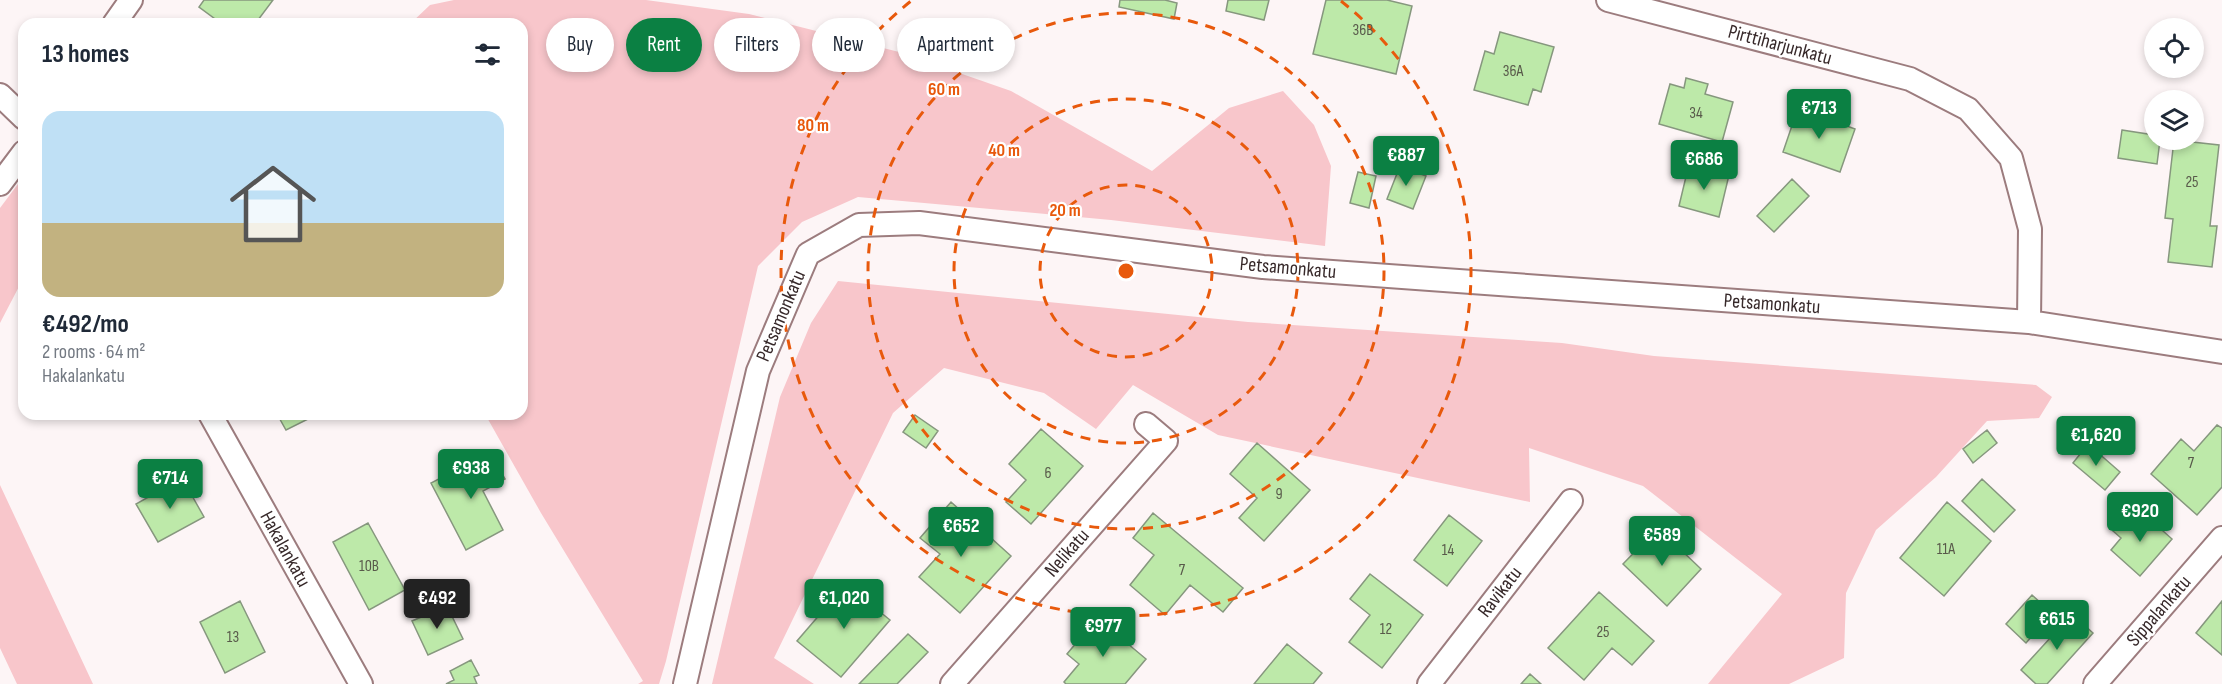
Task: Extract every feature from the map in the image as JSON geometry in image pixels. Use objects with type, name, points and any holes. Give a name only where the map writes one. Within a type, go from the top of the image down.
[{"type":"street","points":[[118,18],[131,0]]},
{"type":"street","name":"Pirttiharjunkatu","points":[[1608,0],[1910,79],[1968,109],[2011,158],[2030,229],[2029,321]]},
{"type":"street","points":[[0,95],[18,112]]},
{"type":"street","points":[[0,184],[18,160]]},
{"type":"street","name":"Petsamonkatu","points":[[685,684],[758,371],[808,254],[859,225],[919,223],[1263,267],[2029,321],[2222,352]]},
{"type":"street","name":"Hakalankatu","points":[[213,420],[361,684]]},
{"type":"street","name":"Nelikatu","points":[[952,684],[1166,441],[1146,424]]},
{"type":"street","name":"Ravikatu","points":[[1429,684],[1572,501]]},
{"type":"street","name":"Sippalankatu","points":[[2095,684],[2222,538]]},
{"type":"shaded area","points":[[454,0],[646,0],[749,14],[765,18],[714,18],[714,72],[800,72],[800,27],[812,30],[812,72],[885,72],[885,48],[897,51],[897,72],[956,72],[1011,91],[1152,171],[1229,108],[1283,91],[1314,125],[1331,166],[1325,246],[1111,220],[858,197],[802,222],[758,266],[666,661],[659,684],[638,684],[643,681],[541,513],[488,420],[528,420],[528,18],[416,18],[430,5]]},
{"type":"shaded area","points":[[18,184],[18,288],[0,323],[0,208]]},
{"type":"shaded area","points":[[838,281],[1248,322],[1562,343],[1654,356],[2036,385],[2052,397],[2039,418],[1987,421],[1936,477],[1876,530],[1846,593],[1844,658],[1789,684],[1708,684],[1782,594],[1643,486],[1529,448],[1530,502],[1218,435],[1133,385],[1096,429],[1044,393],[944,368],[893,413],[774,658],[814,684],[712,684],[780,397],[811,323]]},
{"type":"shaded area","points":[[0,485],[93,684],[17,684],[0,648]]},
{"type":"building","points":[[204,0],[273,0],[260,18],[214,18],[199,7]]},
{"type":"building","points":[[1120,0],[1165,0],[1177,3],[1174,19],[1119,7]]},
{"type":"building","points":[[1228,0],[1269,0],[1264,20],[1226,11]]},
{"type":"building","points":[[1326,0],[1387,0],[1412,6],[1396,74],[1313,54]]},
{"type":"building","points":[[1500,32],[1554,47],[1541,92],[1533,89],[1528,105],[1474,90],[1485,51],[1494,54]]},
{"type":"building","points":[[1686,78],[1708,84],[1705,94],[1733,102],[1722,142],[1659,124],[1670,84],[1684,88]]},
{"type":"building","points":[[1798,108],[1855,129],[1840,172],[1783,152]]},
{"type":"building","points":[[2122,130],[2144,133],[2144,150],[2159,150],[2157,164],[2118,158]]},
{"type":"building","points":[[2204,143],[2219,145],[2210,226],[2217,226],[2212,267],[2168,262],[2173,219],[2165,218],[2173,150],[2204,150]]},
{"type":"building","points":[[1689,164],[1729,175],[1719,217],[1679,206]]},
{"type":"building","points":[[1400,166],[1426,176],[1413,209],[1387,199]]},
{"type":"building","points":[[1358,172],[1376,176],[1369,208],[1350,203]]},
{"type":"building","points":[[1792,179],[1809,196],[1774,232],[1757,216]]},
{"type":"building","points":[[915,415],[938,431],[926,448],[903,432]]},
{"type":"building","points":[[280,420],[306,420],[286,430]]},
{"type":"building","points":[[2217,425],[2222,428],[2222,487],[2197,515],[2151,474],[2181,439],[2194,451]]},
{"type":"building","points":[[1041,429],[1083,466],[1031,524],[1006,502],[1026,480],[1009,464]]},
{"type":"building","points":[[1987,430],[1997,443],[1973,463],[1963,449]]},
{"type":"building","points":[[1257,443],[1310,490],[1264,541],[1239,518],[1257,498],[1230,474]]},
{"type":"building","points":[[2088,444],[2120,472],[2105,490],[2073,463]]},
{"type":"building","points":[[490,452],[505,479],[483,491],[503,530],[466,550],[431,483]]},
{"type":"building","points":[[182,478],[204,517],[158,542],[136,504]]},
{"type":"building","points":[[1982,479],[2015,510],[1994,532],[1962,501]]},
{"type":"building","points":[[951,502],[1011,556],[960,613],[919,577],[940,554],[920,538]]},
{"type":"building","points":[[1947,502],[1991,541],[1944,596],[1900,558]]},
{"type":"building","points":[[1153,513],[1243,588],[1223,612],[1190,585],[1165,615],[1130,585],[1154,555],[1133,538]]},
{"type":"building","points":[[2144,514],[2172,539],[2140,576],[2111,550],[2121,538],[2113,531],[2127,516],[2135,524]]},
{"type":"building","points":[[1449,515],[1482,541],[1447,586],[1414,560]]},
{"type":"building","points":[[368,523],[405,590],[369,610],[333,542]]},
{"type":"building","points":[[1658,528],[1701,569],[1667,606],[1623,564]]},
{"type":"building","points":[[1370,574],[1423,615],[1382,668],[1349,642],[1370,615],[1350,599]]},
{"type":"building","points":[[846,584],[890,620],[841,677],[797,641]]},
{"type":"building","points":[[1599,592],[1654,641],[1632,665],[1612,648],[1584,680],[1548,648]]},
{"type":"building","points":[[2032,595],[2052,613],[2026,643],[2006,624]]},
{"type":"building","points":[[240,601],[265,652],[225,673],[200,622]]},
{"type":"building","points":[[2222,601],[2222,655],[2196,633]]},
{"type":"building","points":[[447,606],[463,639],[428,655],[412,621]]},
{"type":"building","points":[[2072,614],[2093,633],[2047,684],[2036,684],[2021,670]]},
{"type":"building","points":[[1097,618],[1146,659],[1125,684],[1066,684],[1064,682],[1079,664],[1067,654]]},
{"type":"building","points":[[908,634],[928,652],[897,684],[859,684]]},
{"type":"building","points":[[1287,644],[1322,673],[1313,684],[1254,684]]},
{"type":"building","points":[[471,660],[479,675],[474,677],[477,684],[446,684],[454,680],[450,671]]},
{"type":"building","points":[[1530,674],[1541,684],[1521,684]]}]
